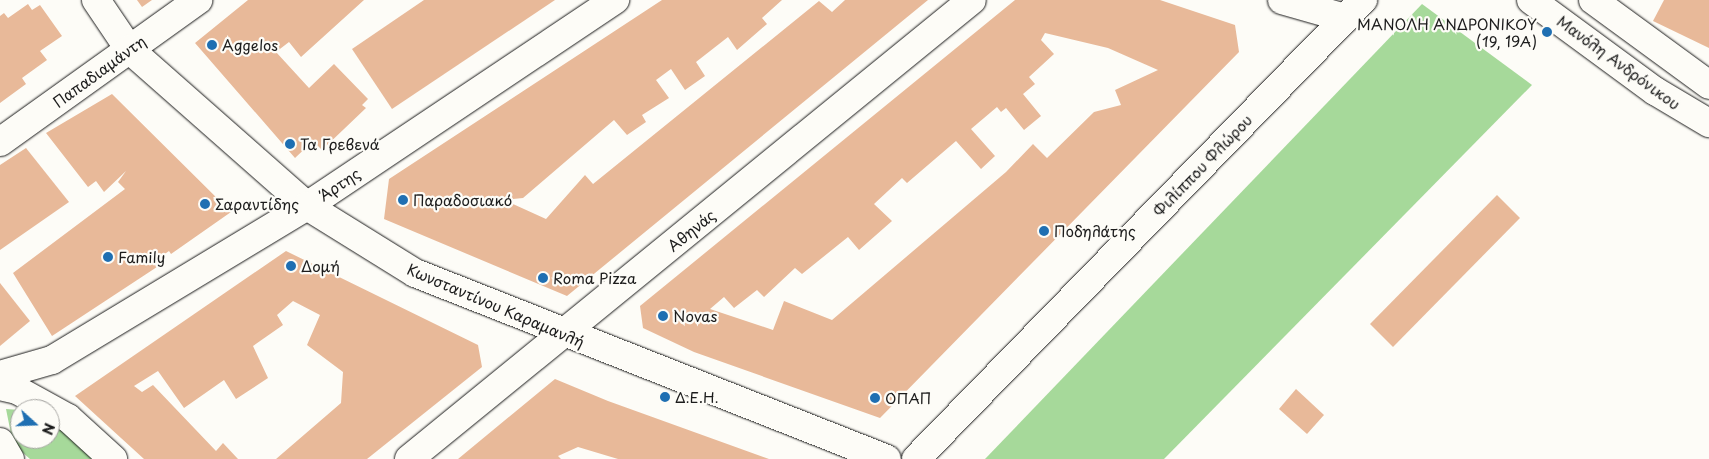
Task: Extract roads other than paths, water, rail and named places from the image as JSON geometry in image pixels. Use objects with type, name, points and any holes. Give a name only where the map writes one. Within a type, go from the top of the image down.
[{"type":"street","name":"Κωνσταντίνου Καραμανλή","points":[[96,0],[129,49],[306,206],[415,274],[563,334],[887,459]]},
{"type":"street","name":"Παπαδιαμάντη","points":[[0,142],[198,0]]},
{"type":"street","name":"Άρτης","points":[[0,375],[52,360],[306,206],[615,0]]},
{"type":"street","name":"Αθηνάς","points":[[409,459],[972,0]]},
{"type":"street","points":[[1282,0],[1354,9]]},
{"type":"street","name":"Μανόλη Ανδρόνικου","points":[[1531,0],[1655,91],[1709,123]]},
{"type":"street","points":[[1593,0],[1709,85]]},
{"type":"street","name":"Φιλίππου Φλώρου","points":[[916,459],[1354,9]]},
{"type":"street","points":[[0,386],[17,390],[68,418],[113,459]]},
{"type":"street","points":[[0,442],[10,459]]},
{"type":"place","name":"ΜΑΝΟΛΗ ΑΝΔΡΟΝΙΚΟΥ (19, 19Α)","points":[[1547,32]]},
{"type":"place","name":"Aggelos","points":[[212,45]]},
{"type":"place","name":"Τα Γρεβενά","points":[[290,144]]},
{"type":"place","name":"Παραδοσιακό","points":[[403,200]]},
{"type":"place","name":"Σαραντίδης","points":[[205,204]]},
{"type":"place","name":"Ποδηλάτης","points":[[1044,231]]},
{"type":"place","name":"Family","points":[[108,257]]},
{"type":"place","name":"Δομή","points":[[291,266]]},
{"type":"place","name":"Roma Pizza","points":[[543,278]]},
{"type":"place","name":"Novas","points":[[663,316]]},
{"type":"place","name":"Δ.Ε.Η.","points":[[665,397]]},
{"type":"place","name":"ΟΠΑΠ","points":[[875,398]]}]
